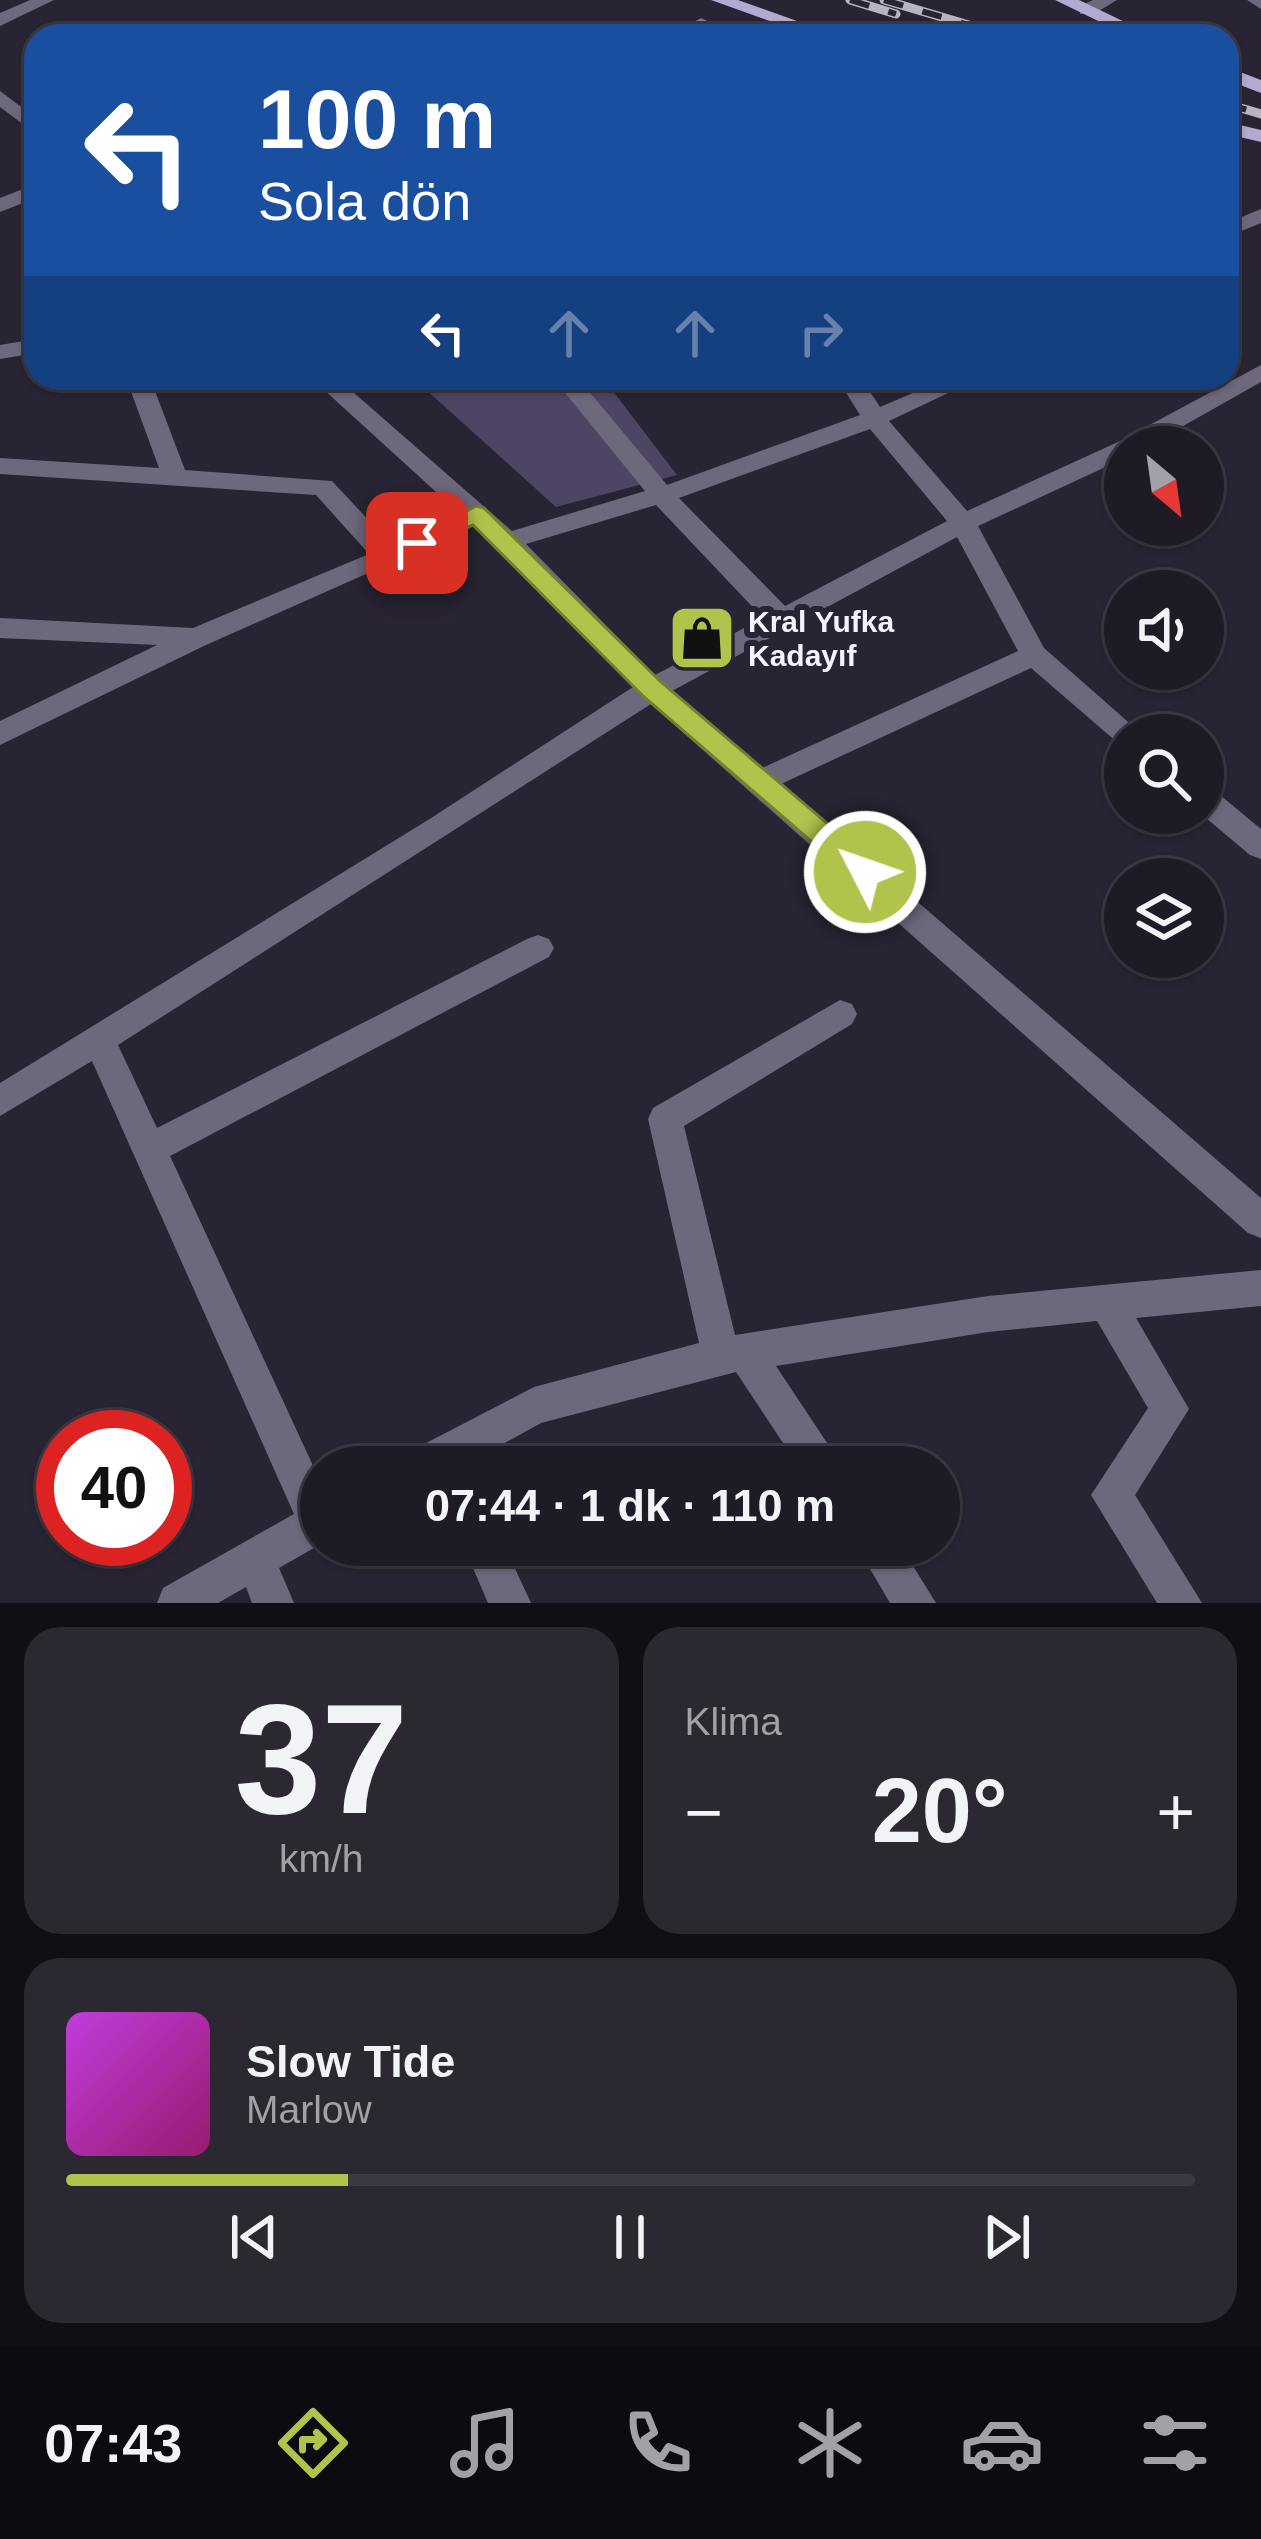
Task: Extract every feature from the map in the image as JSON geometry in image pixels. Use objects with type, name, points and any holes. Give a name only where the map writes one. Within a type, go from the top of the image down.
[{"type":"main road","points":[[720,0],[793,24]]},
{"type":"main road","points":[[1064,0],[1118,24]]},
{"type":"street","points":[[0,20],[45,0]]},
{"type":"street","points":[[1087,10],[1108,0]]},
{"type":"street","points":[[0,97],[24,118]]},
{"type":"street","points":[[142,390],[175,477]]},
{"type":"street","points":[[336,390],[507,541],[652,689],[1260,1217]]},
{"type":"street","points":[[575,390],[663,497],[781,618]]},
{"type":"street","points":[[857,390],[876,421],[963,523],[1034,655],[1104,715]]},
{"type":"street","points":[[507,541],[663,497],[876,421],[942,390]]},
{"type":"street","points":[[1164,426],[1229,390]]},
{"type":"street","points":[[4,1090],[100,1041],[652,689],[963,523],[1104,457]]},
{"type":"street","points":[[0,466],[323,487],[387,557]]},
{"type":"street","points":[[0,734],[196,638],[476,514]]},
{"type":"street","points":[[0,628],[196,638]]},
{"type":"street","points":[[760,781],[1034,655]]},
{"type":"street","points":[[1224,816],[1261,847]]},
{"type":"street","points":[[149,1149],[538,948]]},
{"type":"street","points":[[806,1446],[733,1354],[665,1119],[840,1014]]},
{"type":"street","points":[[100,1041],[300,1477]]},
{"type":"street","points":[[465,1446],[534,1406],[733,1354],[988,1314],[1261,1288]]},
{"type":"street","points":[[1106,1302],[1170,1409],[1111,1495],[1181,1603]]},
{"type":"street","points":[[178,1603],[300,1532]]},
{"type":"street","points":[[254,1558],[274,1603]]},
{"type":"street","points":[[493,1566],[510,1603]]},
{"type":"street","points":[[890,1566],[915,1603]]},
{"type":"shaded area","points":[[426,390],[612,390],[677,475],[556,507]]},
{"type":"railway","points":[[850,0],[896,14]]},
{"type":"railway","points":[[884,0],[965,24]]},
{"type":"railway","points":[[1239,108],[1261,114]]},
{"type":"place","name":"Kral Yufka Kadayıf","points":[[702,638]]},
{"type":"route","points":[[417,543],[476,514],[652,689],[865,872]]}]
